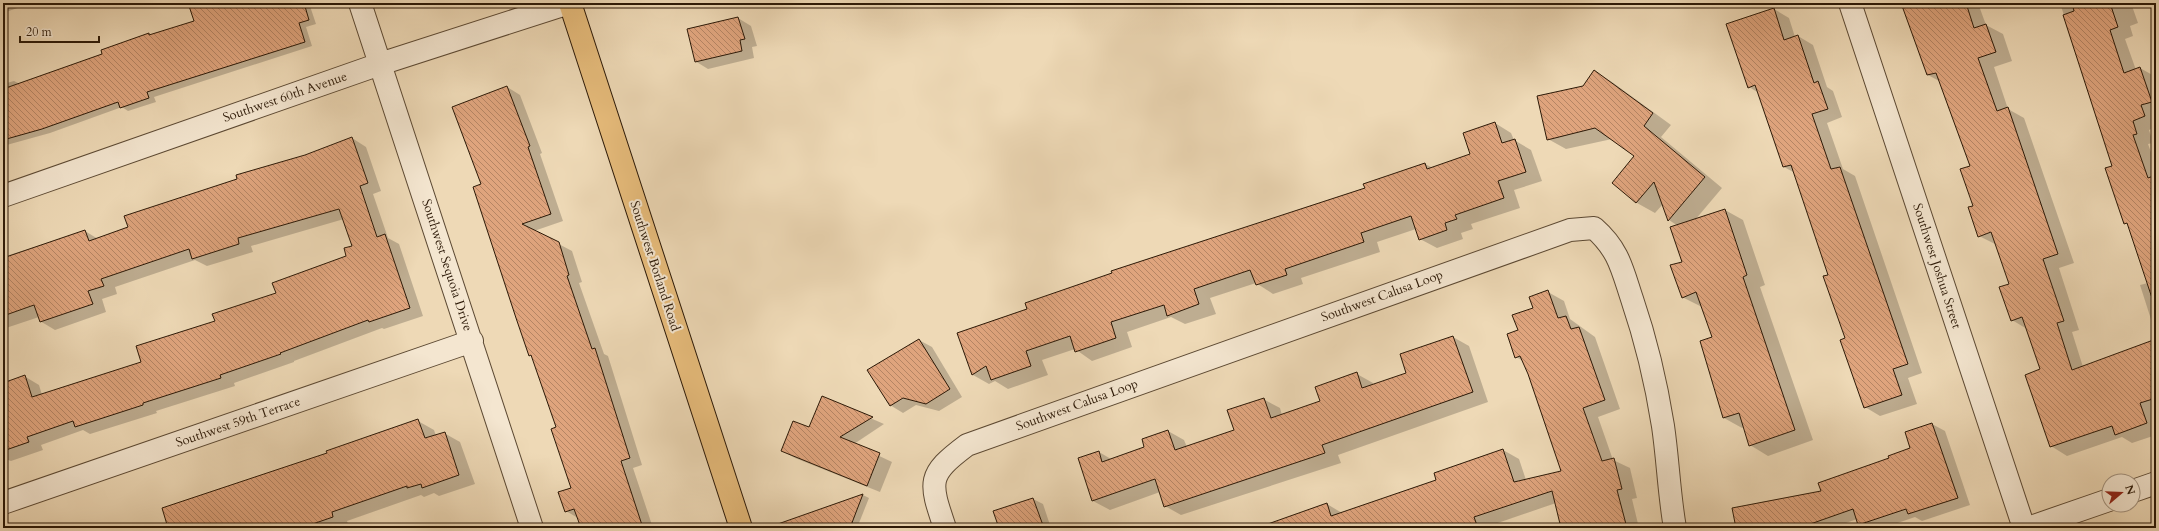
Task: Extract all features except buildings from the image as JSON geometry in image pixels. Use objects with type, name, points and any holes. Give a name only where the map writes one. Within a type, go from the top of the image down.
[{"type":"main road","name":"Southwest Borland Road","points":[[570,3],[741,528]]},
{"type":"street","name":"Southwest Sequoia Drive","points":[[360,3],[472,341],[532,528]]},
{"type":"street","name":"Southwest 60th Avenue","points":[[3,196],[380,64],[570,3]]},
{"type":"street","name":"Southwest Joshua Street","points":[[1850,3],[2024,528]]},
{"type":"street","name":"Southwest Calusa Loop","points":[[945,528],[936,502],[934,487],[937,472],[944,462],[967,444],[1570,230],[1594,228],[1608,240],[1618,256],[1646,342],[1663,426],[1670,504],[1675,528]]},
{"type":"street","name":"Southwest 59th Terrace","points":[[3,502],[472,341]]},
{"type":"street","points":[[2141,489],[2156,484]]},
{"type":"street","points":[[2028,528],[2101,503]]}]
